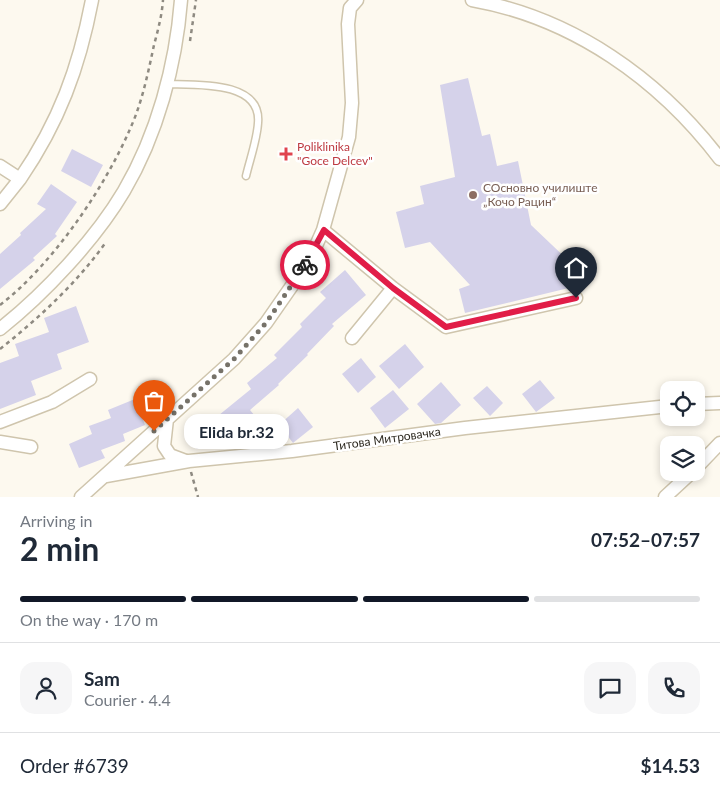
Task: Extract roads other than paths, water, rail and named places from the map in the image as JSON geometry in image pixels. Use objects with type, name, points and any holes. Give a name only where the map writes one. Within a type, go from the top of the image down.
[{"type":"street","points":[[0,204],[20,179],[44,142],[68,90],[78,65],[92,0]]},
{"type":"street","points":[[0,329],[23,311],[54,279],[84,244],[124,191],[150,133],[166,84],[174,56],[181,0]]},
{"type":"street","points":[[81,497],[234,359],[266,323],[298,277],[324,230],[349,137],[352,104],[348,24],[350,8],[357,0]]},
{"type":"street","points":[[472,0],[524,14],[612,56],[648,82],[705,140],[720,159]]},
{"type":"street","points":[[0,166],[20,179]]},
{"type":"street","points":[[324,230],[393,288],[446,327],[576,298]]},
{"type":"street","points":[[352,338],[393,288]]},
{"type":"street","points":[[0,422],[52,402],[90,379]]},
{"type":"street","points":[[705,404],[720,403]]},
{"type":"street","name":"Титова Митровачка","points":[[105,476],[189,461],[292,452],[465,428],[660,407]]},
{"type":"street","points":[[167,418],[164,446],[174,458],[189,461]]},
{"type":"street","points":[[0,442],[31,447]]},
{"type":"street","points":[[705,459],[720,443]]},
{"type":"street","points":[[665,497],[682,481]]},
{"type":"lane","points":[[166,84],[210,86],[243,93],[255,103],[258,121],[246,176]]},
{"type":"place","name":"Poliklinika \"Goce Delcev\"","points":[[286,154]]},
{"type":"place","name":"СОсновно училиште „Кочо Рацин“","points":[[473,195]]},
{"type":"place","name":"Elida br.32","points":[[154,431]]}]
